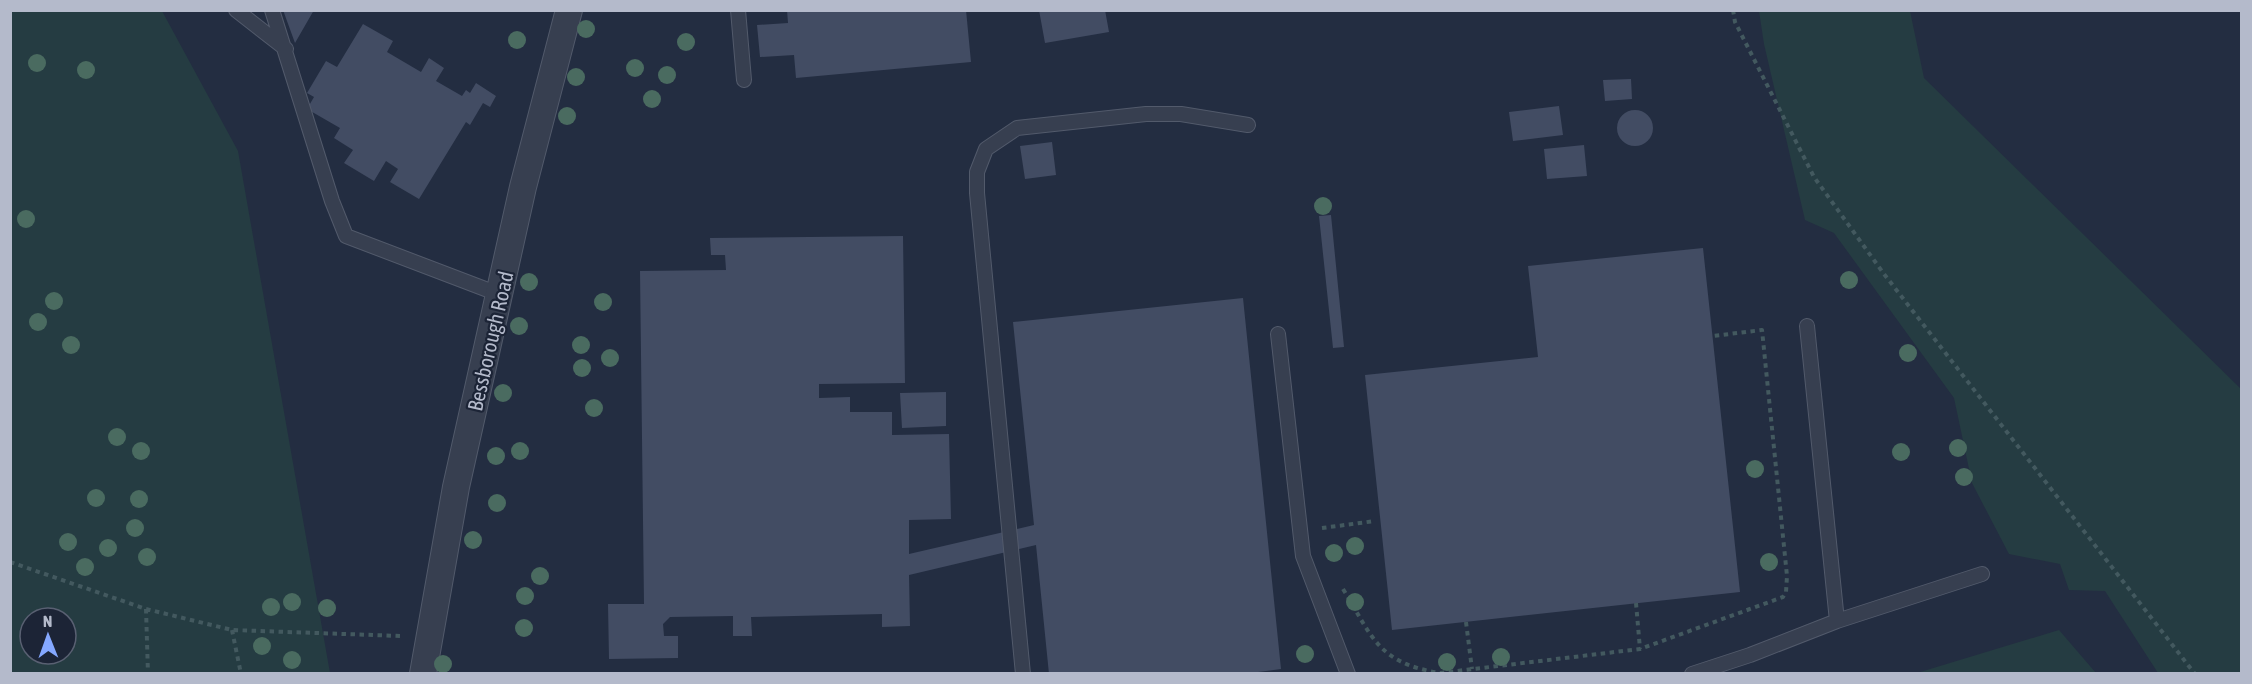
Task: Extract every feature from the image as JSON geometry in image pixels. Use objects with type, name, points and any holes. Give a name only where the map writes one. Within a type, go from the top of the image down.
[{"type":"street","name":"Bessborough Road","points":[[423,674],[456,487],[501,295],[523,187],[569,10]]},
{"type":"lane","points":[[236,10],[286,49]]},
{"type":"lane","points":[[272,10],[332,201],[346,236],[501,295]]},
{"type":"lane","points":[[738,10],[744,80]]},
{"type":"lane","points":[[1023,674],[977,193],[979,161],[986,149],[1000,138],[1017,128],[1036,125],[1146,114],[1181,114],[1248,125]]},
{"type":"lane","points":[[1807,326],[1837,621]]},
{"type":"lane","points":[[1278,334],[1303,556],[1348,674]]},
{"type":"lane","points":[[1692,674],[1750,655],[1837,621],[1982,574]]},
{"type":"path","points":[[1733,10],[1735,22],[1814,177],[1884,274],[2195,674]]},
{"type":"path","points":[[1336,579],[1380,648],[1390,657],[1423,670],[1440,673],[1640,649],[1772,601],[1786,592],[1787,576],[1762,330],[1713,336]]},
{"type":"path","points":[[1322,538],[1320,528],[1375,521]]},
{"type":"path","points":[[10,562],[146,609],[232,630],[429,637]]},
{"type":"path","points":[[1636,603],[1640,649]]},
{"type":"path","points":[[146,609],[148,674]]},
{"type":"path","points":[[1466,622],[1472,669]]},
{"type":"path","points":[[232,630],[242,674]]},
{"type":"green space","points":[[10,11],[162,11],[238,151],[330,673],[11,673]]},
{"type":"green space","points":[[1759,11],[1910,11],[1924,78],[2241,389],[2241,673],[2158,673],[2105,591],[2069,590],[2060,564],[2009,554],[1972,483],[1954,398],[1834,233],[1805,220],[1764,44]]},
{"type":"green space","points":[[2059,630],[2096,673],[1917,673]]},
{"type":"building","points":[[283,10],[314,10],[295,43]]},
{"type":"building","points":[[787,10],[966,10],[971,62],[796,78],[794,55],[760,57],[757,25],[788,23]]},
{"type":"building","points":[[1039,10],[1105,10],[1109,32],[1045,43]]},
{"type":"building","points":[[363,24],[393,41],[387,52],[421,72],[429,58],[444,68],[436,81],[462,96],[466,90],[470,93],[476,83],[496,96],[490,107],[483,103],[470,125],[466,122],[419,199],[390,182],[398,169],[386,161],[374,181],[344,163],[353,150],[334,138],[340,128],[307,109],[314,97],[307,93],[326,61],[337,67]]},
{"type":"building","points":[[1631,79],[1632,99],[1605,101],[1603,80]]},
{"type":"building","points":[[1559,106],[1563,135],[1513,141],[1509,112]]},
{"type":"building","points":[[1635,110],[1648,115],[1653,128],[1648,141],[1635,146],[1622,141],[1617,128],[1622,115]]},
{"type":"building","points":[[1052,142],[1056,175],[1025,179],[1020,146]]},
{"type":"building","points":[[1584,145],[1587,176],[1547,179],[1544,149]]},
{"type":"building","points":[[1331,215],[1344,347],[1333,348],[1319,216]]},
{"type":"building","points":[[903,236],[905,383],[819,384],[819,398],[850,397],[850,412],[892,412],[892,435],[949,434],[951,519],[909,520],[909,554],[1034,525],[1013,322],[1243,298],[1281,669],[1242,674],[1049,674],[1036,545],[909,575],[910,626],[882,627],[882,614],[751,617],[752,636],[733,636],[733,616],[670,617],[663,624],[664,636],[678,636],[678,658],[609,659],[608,604],[644,604],[640,271],[726,270],[725,255],[711,255],[710,238]]},
{"type":"building","points":[[1703,248],[1740,592],[1392,630],[1365,375],[1538,357],[1528,266]]},
{"type":"building","points":[[946,392],[946,426],[902,428],[900,393]]}]
